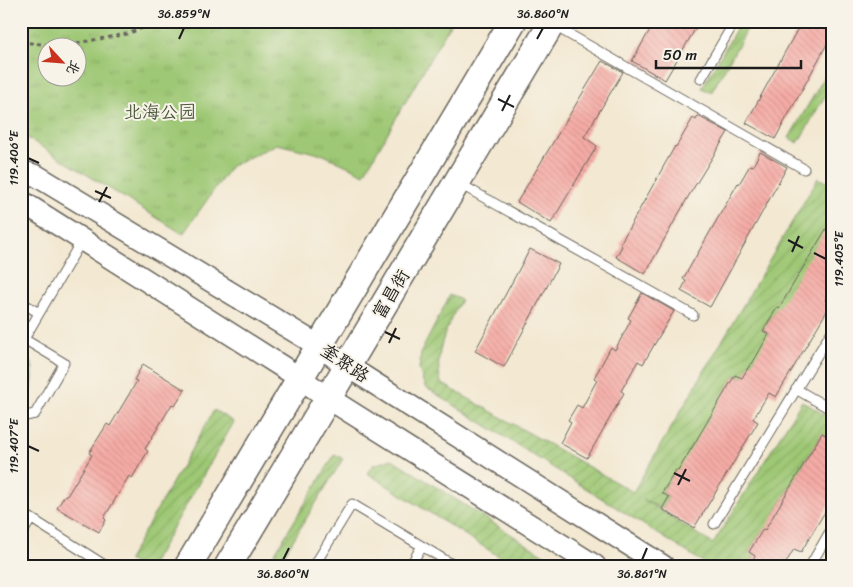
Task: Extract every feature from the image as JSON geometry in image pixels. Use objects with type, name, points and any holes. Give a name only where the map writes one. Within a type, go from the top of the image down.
[{"type":"main road","name":"富昌街","points":[[188,566],[513,21]]},
{"type":"main road","name":"富昌街","points":[[228,566],[552,23]]},
{"type":"street","name":"奎聚路","points":[[21,171],[36,176],[319,346],[347,366],[663,566]]},
{"type":"street","points":[[21,201],[300,378],[328,398],[595,566]]},
{"type":"lane","points":[[701,80],[735,21]]},
{"type":"lane","points":[[552,23],[804,170]]},
{"type":"lane","points":[[457,182],[693,315]]},
{"type":"lane","points":[[21,418],[35,414],[64,363],[24,339],[83,240]]},
{"type":"lane","points":[[21,302],[39,313]]},
{"type":"lane","points":[[714,524],[832,331]]},
{"type":"lane","points":[[796,389],[832,410]]},
{"type":"lane","points":[[314,566],[352,504],[455,566]]},
{"type":"lane","points":[[21,512],[105,566]]},
{"type":"lane","points":[[21,535],[32,519]]},
{"type":"lane","points":[[810,566],[832,528]]},
{"type":"lane","points":[[410,566],[422,546]]},
{"type":"path","points":[[21,42],[60,46],[127,34],[161,21]]},
{"type":"green space","name":"北海公园","points":[[21,21],[452,21],[364,174],[324,155],[277,144],[231,166],[183,234],[21,134]]},
{"type":"green space","points":[[741,21],[752,21],[711,93],[702,88]]},
{"type":"green space","points":[[832,64],[832,84],[798,143],[789,138]]},
{"type":"green space","points":[[818,178],[832,185],[832,219],[783,311],[777,308],[763,330],[769,334],[784,383],[751,364],[742,378],[735,375],[682,474],[676,470],[662,493],[669,497],[662,509],[643,499],[713,544],[802,401],[832,419],[832,431],[829,437],[822,433],[776,511],[769,532],[763,529],[749,552],[755,555],[749,566],[709,566],[425,387],[419,369],[421,352],[450,295],[461,300],[446,330],[440,350],[439,372],[441,383],[633,492]]},
{"type":"green space","points":[[21,348],[32,363],[34,375],[29,395],[21,405]]},
{"type":"green space","points":[[214,410],[234,422],[151,566],[138,566],[128,560]]},
{"type":"green space","points":[[335,454],[343,459],[277,566],[267,566]]},
{"type":"green space","points":[[392,459],[561,566],[514,566],[367,473],[373,465]]},
{"type":"building","points":[[655,21],[700,21],[665,80],[632,61]]},
{"type":"building","points":[[802,21],[832,21],[832,35],[775,139],[746,123]]},
{"type":"building","points":[[602,61],[623,72],[584,137],[597,146],[551,223],[517,202]]},
{"type":"building","points":[[698,116],[728,132],[688,197],[645,274],[616,257],[622,246],[620,244],[675,146],[693,118],[696,120]]},
{"type":"building","points":[[760,152],[787,167],[710,307],[681,291],[686,281],[683,279],[738,183],[750,165],[753,166]]},
{"type":"building","points":[[832,219],[832,289],[825,300],[831,304],[776,397],[769,393],[753,419],[758,422],[694,528],[662,509],[669,497],[662,493],[676,470],[678,471],[735,375],[742,378],[752,364],[769,334],[763,331],[777,307],[779,308]]},
{"type":"building","points":[[530,249],[559,264],[504,367],[475,351]]},
{"type":"building","points":[[642,293],[674,311],[643,364],[638,361],[621,391],[624,393],[587,458],[560,443],[571,422],[568,420],[577,405],[582,408],[597,380],[594,378],[611,347],[615,350],[631,320],[628,318]]},
{"type":"building","points":[[143,364],[185,390],[175,406],[172,404],[145,449],[148,451],[132,478],[129,476],[104,518],[106,520],[99,532],[57,508],[65,495],[67,496],[92,455],[89,453],[107,424],[110,426],[137,381],[134,380]]},
{"type":"building","points":[[822,433],[832,439],[832,500],[801,552],[794,549],[784,566],[749,566],[755,556],[749,552],[763,529],[765,530]]}]
